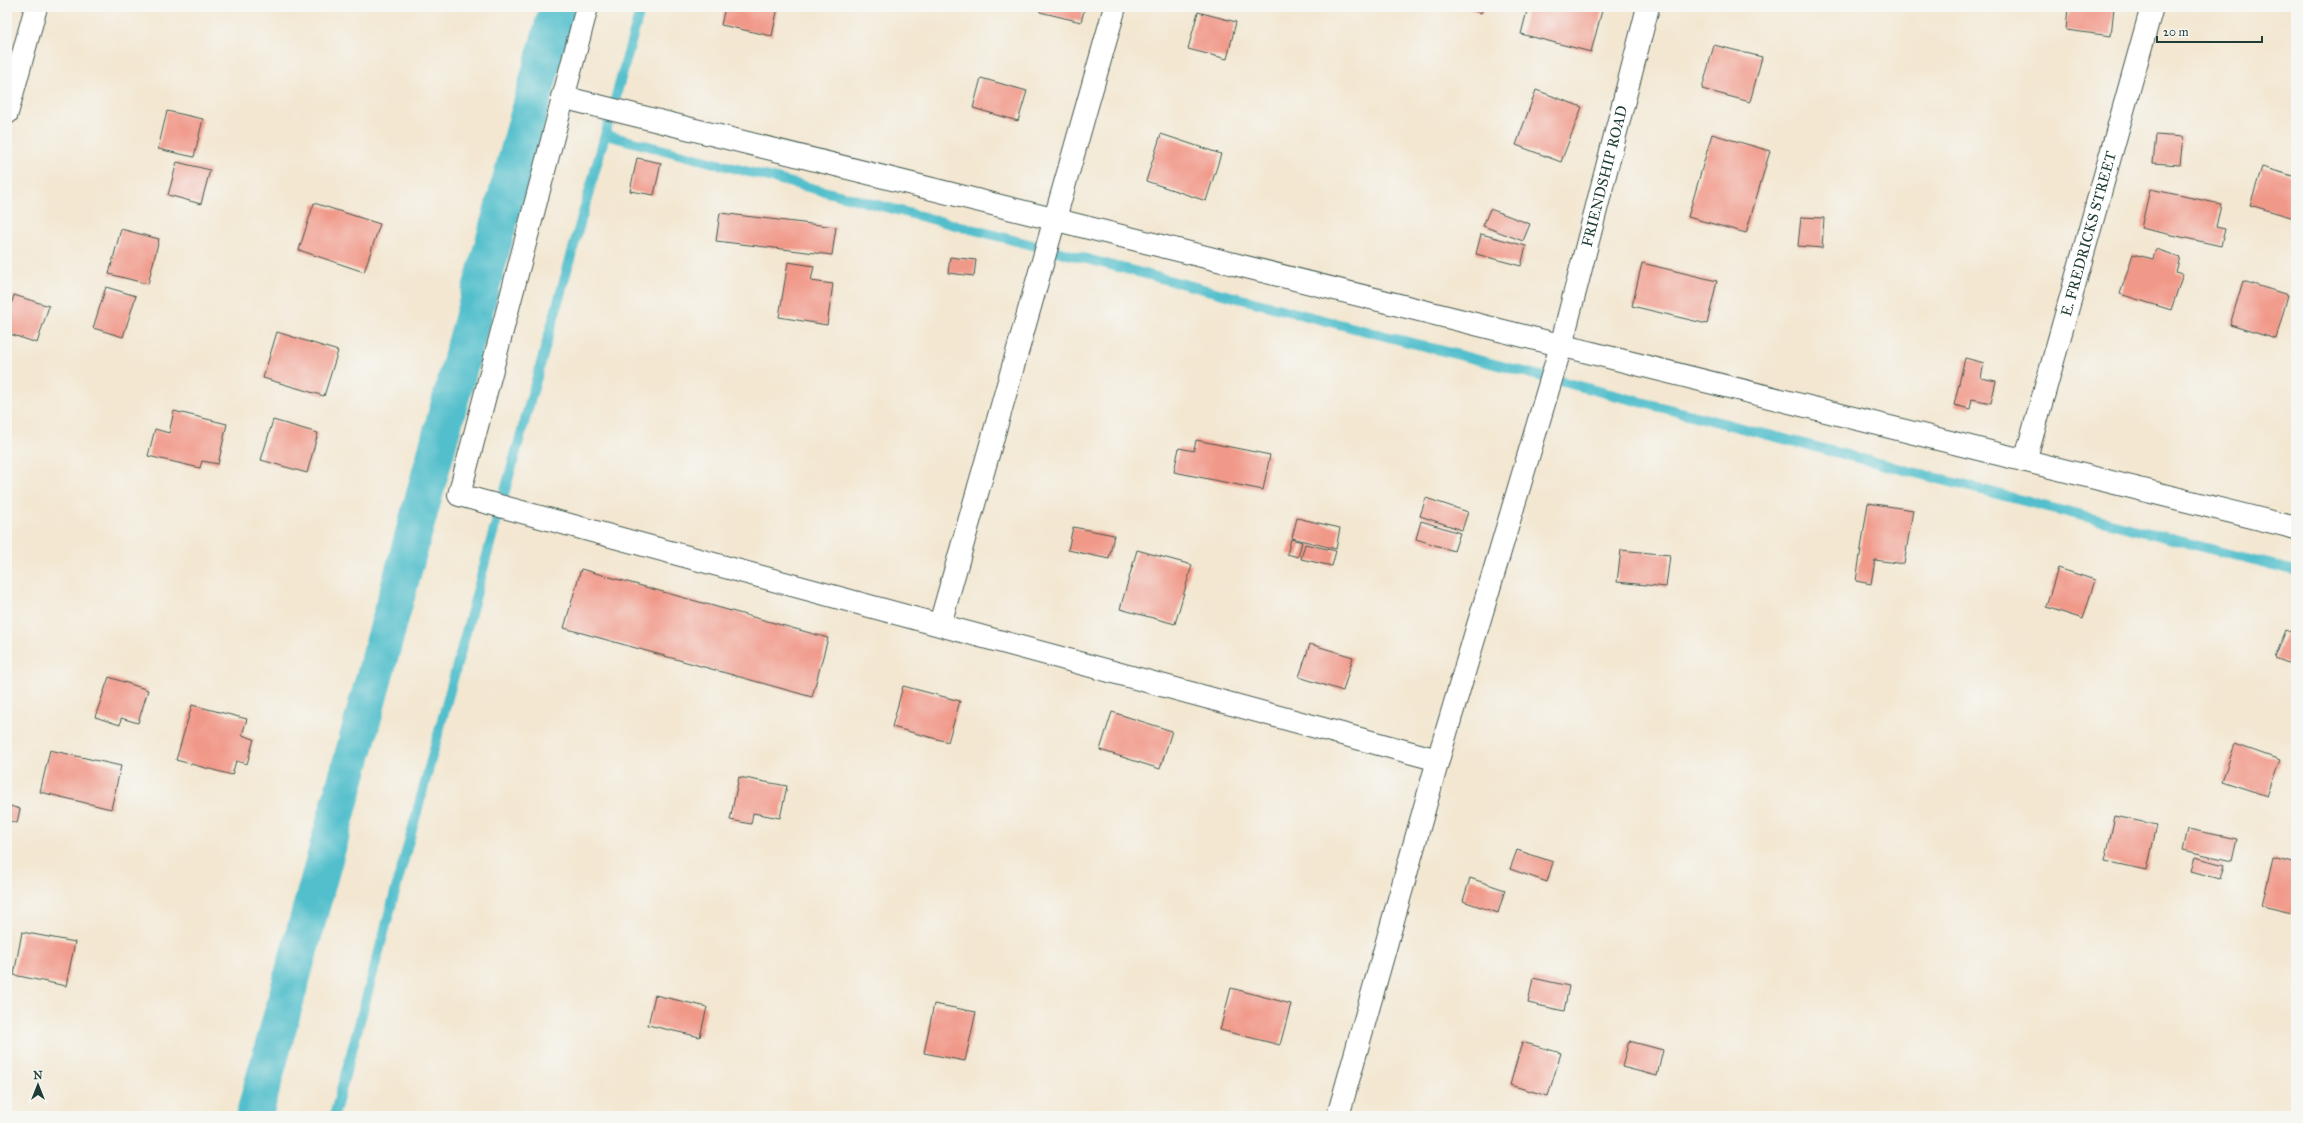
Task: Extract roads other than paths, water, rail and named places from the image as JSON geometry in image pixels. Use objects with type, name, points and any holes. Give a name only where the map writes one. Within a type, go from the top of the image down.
[{"type":"street","points":[[7,113],[36,7]]},
{"type":"street","points":[[587,7],[459,495],[1438,760]]},
{"type":"street","points":[[940,624],[1116,7]]},
{"type":"street","name":"FRIENDSHIP ROAD","points":[[1338,1116],[1438,760],[1561,346],[1648,7]]},
{"type":"street","name":"E. FREDRICKS STREET","points":[[2025,461],[2152,7]]},
{"type":"street","points":[[562,98],[2296,528]]},
{"type":"waterway","points":[[254,1116],[558,7]]},
{"type":"waterway","points":[[334,1116],[490,544],[641,7]]},
{"type":"waterway","points":[[606,135],[2296,571]]}]
